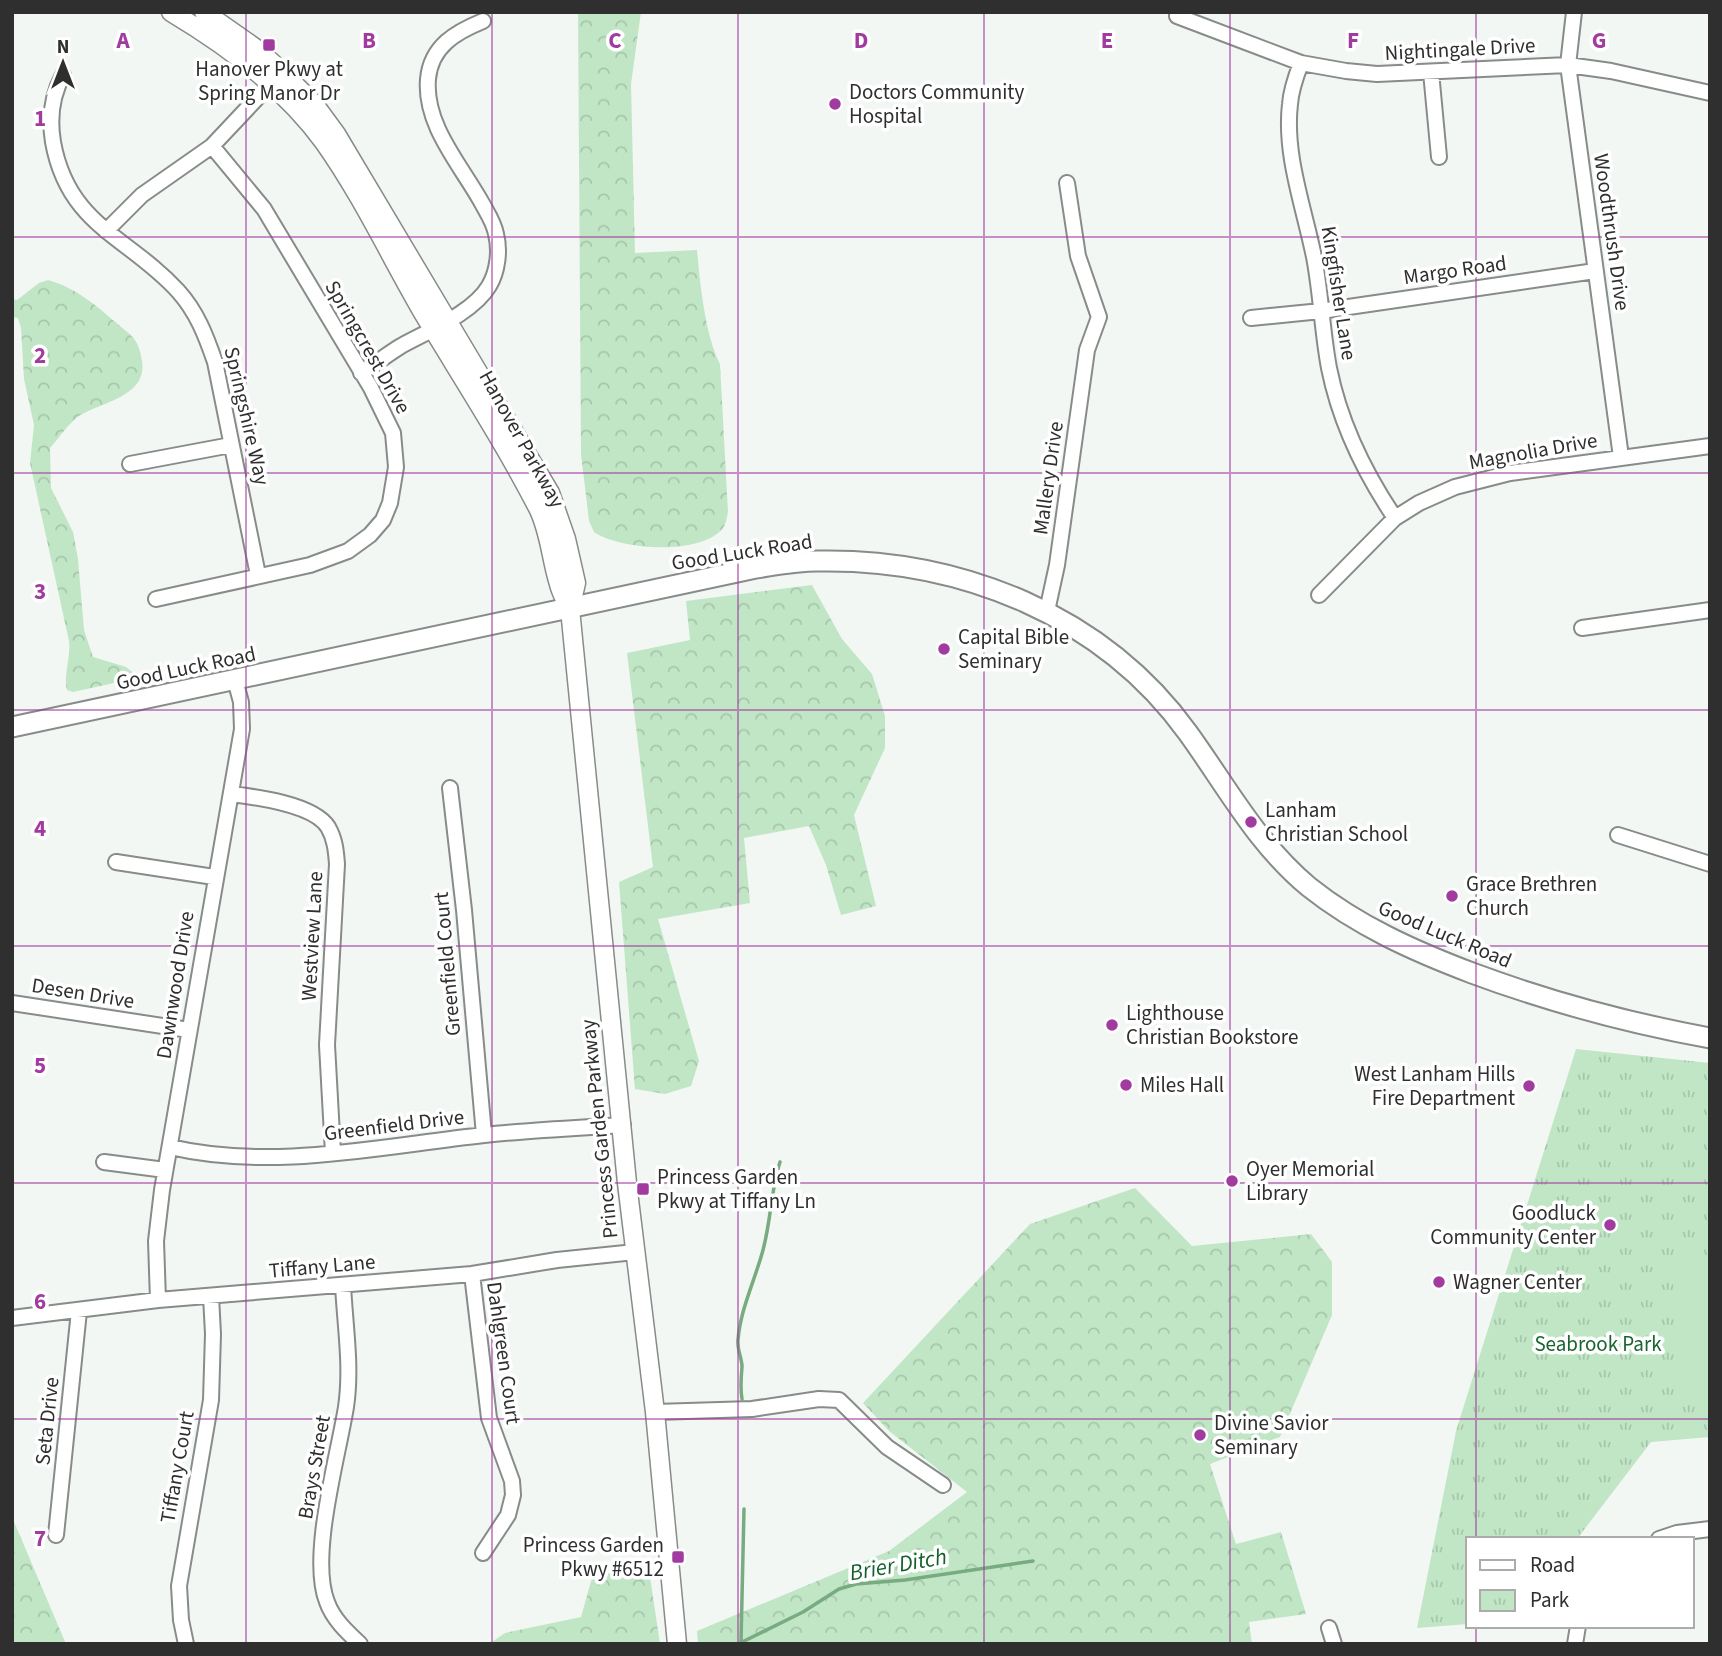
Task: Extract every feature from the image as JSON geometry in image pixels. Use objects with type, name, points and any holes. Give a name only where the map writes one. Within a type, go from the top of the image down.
[{"type":"main road","name":"Good Luck Road","points":[[12,727],[734,572],[814,561],[891,565],[945,573],[988,586],[1047,611],[1074,626],[1110,652],[1145,683],[1188,733],[1233,803],[1271,851],[1307,885],[1357,921],[1418,952],[1530,994],[1599,1014],[1710,1038]]},
{"type":"street","name":"Hanover Parkway","points":[[171,12],[314,104],[336,134],[440,325],[532,459],[555,504],[576,583],[570,609]]},
{"type":"street","name":"Hanover Parkway","points":[[204,12],[258,50],[276,78]]},
{"type":"street","name":"Woodthrush Drive","points":[[1574,12],[1568,65],[1621,457]]},
{"type":"street","name":"Nightingale Drive","points":[[1177,16],[1301,63],[1346,71],[1377,74],[1568,65],[1611,71],[1710,93]]},
{"type":"street","points":[[361,373],[440,325],[475,301],[491,284],[497,266],[498,243],[494,225],[433,118],[427,94],[428,76],[437,52],[446,41],[464,29],[484,21]]},
{"type":"street","name":"Kingfisher Lane","points":[[1301,63],[1292,87],[1289,124],[1292,157],[1314,258],[1329,369],[1341,416],[1367,474],[1395,518]]},
{"type":"street","points":[[1431,72],[1439,157]]},
{"type":"street","name":"Springshire Way","points":[[63,75],[52,104],[51,130],[57,160],[73,195],[106,231],[180,294],[196,316],[215,362],[258,575]]},
{"type":"street","points":[[106,231],[142,195],[212,146],[276,78]]},
{"type":"street","name":"Springcrest Drive","points":[[156,600],[336,557],[370,535],[387,513],[396,467],[395,445],[387,418],[264,209],[212,146]]},
{"type":"street","name":"Mallery Drive","points":[[1047,611],[1057,565],[1087,350],[1098,317],[1078,256],[1067,183]]},
{"type":"street","name":"Margo Road","points":[[1251,318],[1321,311],[1595,271]]},
{"type":"street","points":[[130,464],[231,445]]},
{"type":"street","name":"Magnolia Drive","points":[[1320,595],[1395,518],[1434,496],[1510,473],[1710,446]]},
{"type":"street","name":"Princess Garden Parkway","points":[[570,609],[677,1644]]},
{"type":"street","points":[[1582,628],[1710,610]]},
{"type":"street","name":"Dawnwood Drive","points":[[158,1300],[156,1241],[165,1170],[242,719],[235,680]]},
{"type":"street","name":"Greenfield Court","points":[[450,788],[484,1135]]},
{"type":"street","name":"Westview Lane","points":[[231,794],[265,799],[315,816],[327,826],[335,842],[336,877],[327,1045],[333,1153]]},
{"type":"street","points":[[1618,835],[1710,864]]},
{"type":"street","points":[[116,862],[214,877]]},
{"type":"street","name":"Desen Drive","points":[[12,1003],[189,1030]]},
{"type":"street","name":"Greenfield Drive","points":[[170,1147],[221,1156],[266,1157],[333,1153],[484,1135],[623,1125]]},
{"type":"street","points":[[104,1162],[165,1170]]},
{"type":"street","name":"Tiffany Lane","points":[[12,1318],[158,1300],[472,1274],[557,1260],[635,1252]]},
{"type":"street","name":"Dahlgreen Court","points":[[472,1274],[489,1418],[512,1481],[513,1495],[508,1514],[483,1553]]},
{"type":"street","name":"Brays Street","points":[[344,1285],[348,1376],[346,1407],[324,1539],[322,1576],[327,1604],[342,1627],[360,1644]]},
{"type":"street","name":"Tiffany Court","points":[[187,1644],[181,1620],[179,1586],[211,1400],[211,1296]]},
{"type":"street","name":"Seta Drive","points":[[56,1535],[79,1311]]},
{"type":"street","points":[[655,1412],[752,1409],[819,1399],[839,1400],[887,1447],[943,1485]]},
{"type":"street","points":[[1664,1537],[1677,1532],[1710,1529]]},
{"type":"street","points":[[1329,1628],[1334,1644]]},
{"type":"green space","points":[[578,12],[641,12],[631,84],[635,253],[697,250],[707,324],[720,364],[728,512],[723,528],[698,543],[660,547],[622,543],[594,532],[589,521],[581,454]]},
{"type":"green space","points":[[48,280],[78,293],[125,330],[138,345],[142,361],[142,373],[131,390],[79,416],[50,448],[51,488],[73,532],[84,630],[93,657],[126,667],[136,675],[128,680],[73,692],[67,690],[66,685],[69,641],[30,463],[34,425],[24,379],[21,328],[18,318],[12,317],[12,299],[17,300],[39,283]]},
{"type":"green space","points":[[812,585],[842,639],[872,674],[885,716],[885,748],[854,815],[876,906],[841,915],[826,865],[809,826],[744,838],[750,903],[658,919],[699,1061],[691,1086],[665,1094],[635,1089],[619,882],[653,867],[627,653],[690,640],[686,601]]},
{"type":"green space","name":"Seabrook Park","points":[[1576,1049],[1710,1063],[1710,1437],[1651,1442],[1579,1537],[1466,1537],[1466,1624],[1417,1628],[1456,1431]]},
{"type":"green space","points":[[1135,1188],[1192,1246],[1311,1234],[1332,1262],[1332,1315],[1280,1437],[1210,1464],[1236,1544],[1281,1532],[1306,1614],[1249,1622],[1252,1644],[698,1644],[697,1631],[889,1551],[967,1492],[889,1431],[863,1403],[1030,1224]]},
{"type":"green space","points":[[1710,1260],[1710,1397],[1679,1398],[1672,1262]]},
{"type":"green space","points":[[12,1517],[66,1644],[14,1644],[12,1640]]},
{"type":"green space","points":[[649,1570],[660,1644],[489,1644],[505,1633],[581,1617],[593,1574]]},
{"type":"waterway","points":[[742,1399],[739,1330],[764,1245],[780,1162]]},
{"type":"waterway","points":[[741,1642],[744,1509]]},
{"type":"waterway","name":"Brier Ditch","points":[[738,1644],[803,1612],[839,1589],[856,1584],[905,1580],[1033,1561]]},
{"type":"place","name":"Hanover Pkwy at Spring Manor Dr","points":[[269,45]]},
{"type":"place","name":"Doctors Community Hospital","points":[[835,104]]},
{"type":"place","name":"Capital Bible Seminary","points":[[944,649]]},
{"type":"place","name":"Lanham Christian School","points":[[1251,822]]},
{"type":"place","name":"Grace Brethren Church","points":[[1452,896]]},
{"type":"place","name":"Lighthouse Christian Bookstore","points":[[1112,1025]]},
{"type":"place","name":"Miles Hall","points":[[1126,1085]]},
{"type":"place","name":"West Lanham Hills Fire Department","points":[[1529,1086]]},
{"type":"place","name":"Oyer Memorial Library","points":[[1232,1181]]},
{"type":"place","name":"Princess Garden Pkwy at Tiffany Ln","points":[[643,1189]]},
{"type":"place","name":"Goodluck Community Center","points":[[1610,1225]]},
{"type":"place","name":"Wagner Center","points":[[1439,1282]]},
{"type":"place","name":"Divine Savior Seminary","points":[[1200,1435]]},
{"type":"place","name":"Princess Garden Pkwy #6512","points":[[678,1557]]}]
